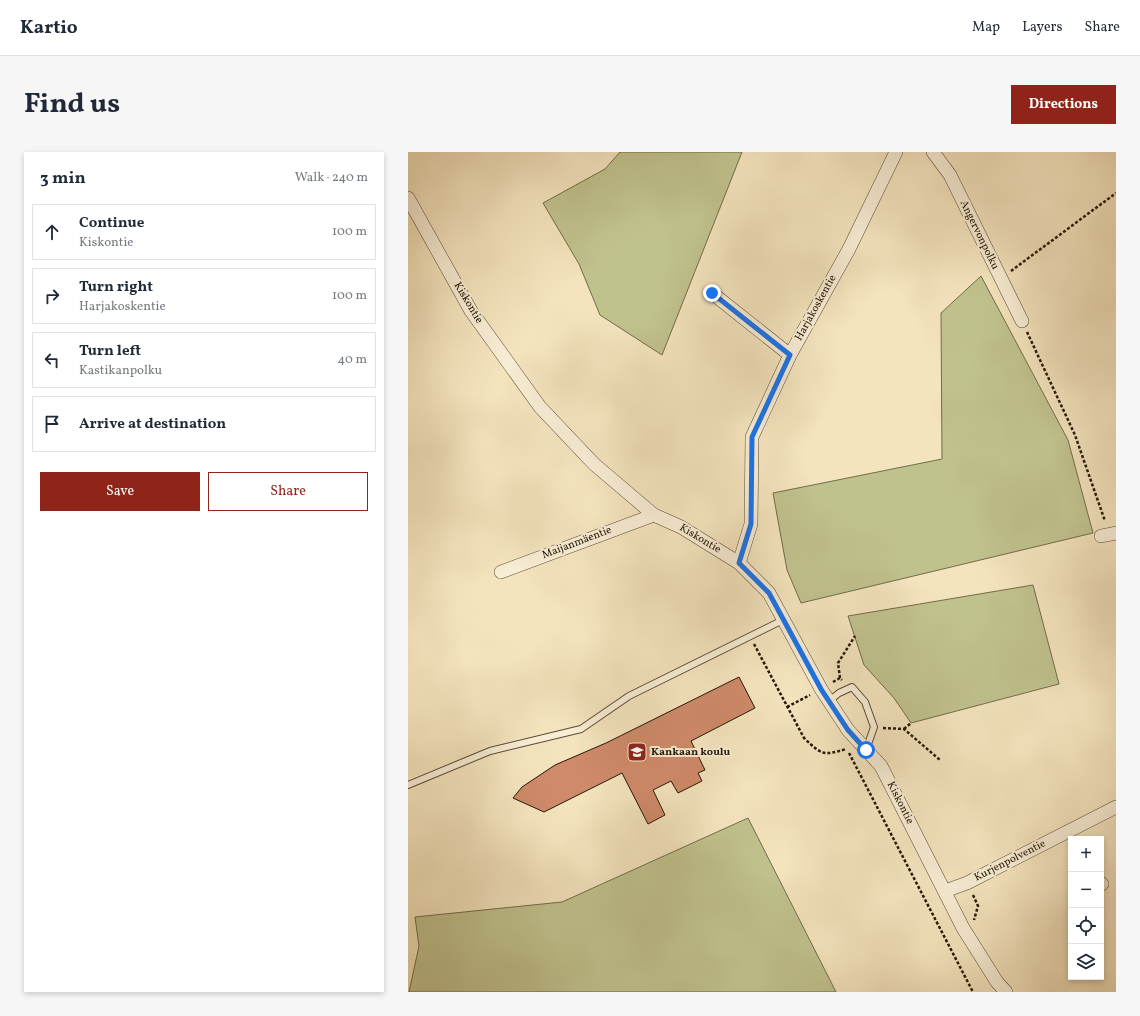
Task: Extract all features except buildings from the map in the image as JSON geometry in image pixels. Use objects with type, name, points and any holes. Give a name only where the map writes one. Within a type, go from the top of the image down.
[{"type":"street","name":"Harjakoskentie","points":[[739,563],[751,524],[752,437],[790,355],[849,249],[896,152]]},
{"type":"street","name":"Angervonpolku","points":[[933,152],[950,175],[1022,320]]},
{"type":"street","name":"Kiskontie","points":[[408,198],[471,311],[540,407],[594,464],[654,515],[681,527],[739,563],[769,593],[829,701],[848,730],[881,766],[963,928],[997,982],[1006,992]]},
{"type":"street","points":[[712,293],[790,355]]},
{"type":"street","name":"Maijanmäentie","points":[[501,572],[654,515]]},
{"type":"street","name":"Kurjenpolventie","points":[[1069,836],[1116,806]]},
{"type":"street","name":"Kurjenpolventie","points":[[945,891],[967,883],[1068,836]]},
{"type":"lane","points":[[408,785],[490,751],[581,729],[629,696],[783,620]]},
{"type":"lane","points":[[829,701],[839,693],[852,687],[865,702],[874,727],[866,750]]},
{"type":"path","points":[[1001,279],[1116,193]]},
{"type":"path","points":[[1022,320],[1075,435],[1109,534]]},
{"type":"path","points":[[750,636],[804,738],[816,750],[828,754],[847,749]]},
{"type":"path","points":[[840,678],[838,663],[855,636]]},
{"type":"path","points":[[904,729],[911,723]]},
{"type":"path","points":[[874,727],[904,729],[940,760]]},
{"type":"path","points":[[848,730],[847,749],[973,992]]},
{"type":"green space","points":[[620,152],[742,152],[662,355],[600,315],[579,264],[543,203],[605,169]]},
{"type":"green space","points":[[981,276],[1068,440],[1093,533],[801,603],[787,570],[773,493],[942,459],[941,313]]},
{"type":"green space","points":[[1033,585],[1059,684],[911,723],[894,698],[864,665],[848,616]]},
{"type":"green space","points":[[748,818],[836,992],[409,992],[419,946],[415,917],[562,902]]},
{"type":"place","name":"Kankaan koulu","points":[[637,752]]},
{"type":"route","points":[[712,293],[790,355],[752,437],[753,474],[751,524],[739,563],[769,593],[821,689],[848,730],[866,750]]}]
